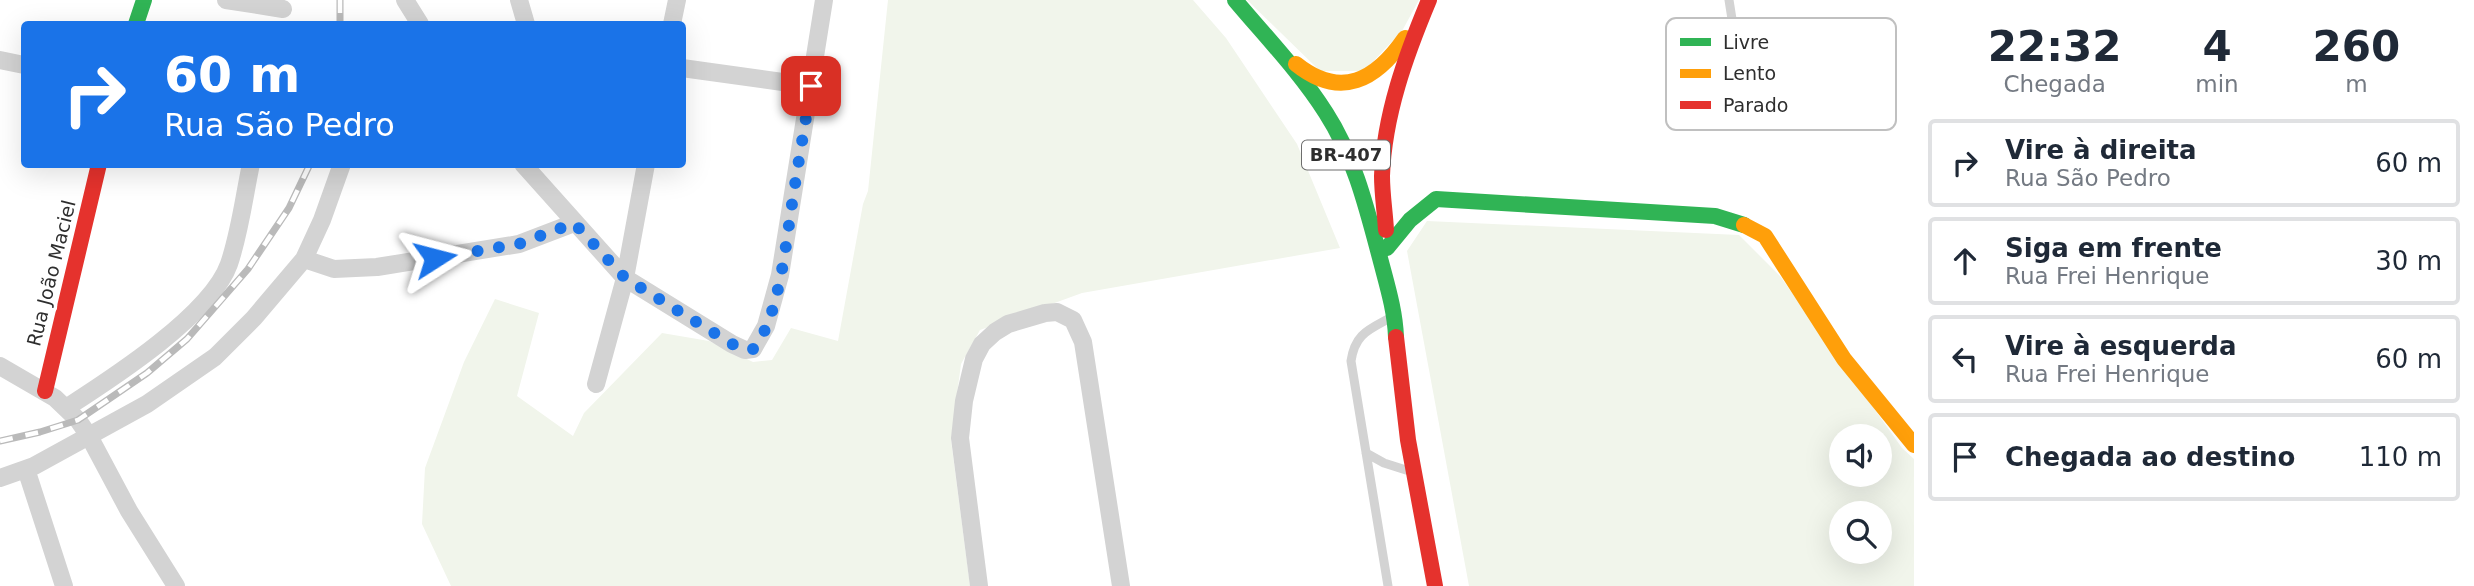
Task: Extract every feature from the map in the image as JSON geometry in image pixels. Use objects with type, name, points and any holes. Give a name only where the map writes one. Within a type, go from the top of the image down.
[{"type":"main road","points":[[137,21],[144,0]]},
{"type":"main road","name":"BR-407","points":[[1235,0],[1298,74],[1327,114],[1352,166],[1368,212],[1395,316],[1399,374],[1435,586]]},
{"type":"main road","name":"BR-407","points":[[1262,32],[1302,70],[1320,80],[1336,84],[1357,82],[1374,73],[1389,60],[1427,5]]},
{"type":"main road","name":"BR-407","points":[[1390,298],[1382,176],[1390,117],[1407,52],[1427,5]]},
{"type":"main road","name":"Rua João Maciel","points":[[44,391],[98,168]]},
{"type":"main road","points":[[1387,248],[1410,220],[1436,199],[1715,216],[1737,221],[1765,236],[1844,359],[1914,445]]},
{"type":"street","points":[[226,0],[282,11]]},
{"type":"street","points":[[405,0],[418,21]]},
{"type":"street","points":[[519,0],[525,21]]},
{"type":"street","points":[[673,21],[677,0]]},
{"type":"street","points":[[526,168],[625,278],[732,344],[745,350],[753,349],[762,337],[780,275],[824,0]]},
{"type":"street","points":[[0,60],[21,64]]},
{"type":"street","points":[[686,69],[811,86]]},
{"type":"street","points":[[66,408],[127,368],[207,298],[228,266],[250,168]]},
{"type":"street","points":[[0,478],[26,469],[147,404],[215,357],[254,318],[304,259],[322,220],[341,168]]},
{"type":"street","points":[[596,384],[625,278],[645,168]]},
{"type":"street","points":[[304,259],[334,269],[377,267],[519,244],[574,223]]},
{"type":"street","points":[[979,586],[960,438],[969,374],[982,344],[995,332],[1031,316],[1056,312],[1073,320],[1083,342],[1121,586]]},
{"type":"street","points":[[0,366],[44,391],[66,408],[89,436],[130,511],[176,586]]},
{"type":"street","points":[[26,469],[64,586]]},
{"type":"lane","points":[[1729,0],[1732,18]]},
{"type":"lane","points":[[1388,586],[1351,361],[1353,346],[1364,332],[1395,316]]},
{"type":"lane","points":[[1366,453],[1398,469],[1414,471]]},
{"type":"shaded area","points":[[888,0],[1193,0],[1226,38],[1297,144],[1340,248],[1082,293],[980,330],[961,364],[951,440],[970,586],[451,586],[422,524],[425,468],[464,362],[495,299],[539,313],[517,396],[573,436],[584,413],[662,333],[709,341],[753,362],[772,360],[791,328],[838,341],[863,204],[868,191]]},
{"type":"shaded area","points":[[1247,0],[1419,0],[1402,31],[1364,71],[1320,71]]},
{"type":"shaded area","points":[[1427,221],[1739,235],[1780,276],[1885,424],[1829,424],[1829,487],[1892,487],[1892,434],[1914,459],[1914,586],[1469,586],[1407,251]]},
{"type":"railway","points":[[340,0],[340,21]]},
{"type":"railway","points":[[0,441],[78,420],[147,373],[187,339],[248,269],[289,208],[308,168]]},
{"type":"traffic: fast","points":[[137,21],[144,0]]},
{"type":"traffic: fast","points":[[1235,0],[1305,83],[1336,130],[1359,183],[1390,298],[1396,337]]},
{"type":"traffic: fast","points":[[1387,248],[1410,220],[1436,199],[1715,216],[1744,225]]},
{"type":"traffic: slow","points":[[1296,64],[1312,75],[1328,81],[1343,83],[1357,80],[1382,65],[1405,38]]},
{"type":"traffic: slow","points":[[1744,225],[1765,236],[1844,359],[1914,445]]},
{"type":"traffic: jam","points":[[1386,230],[1382,176],[1387,131],[1412,42],[1429,0]]},
{"type":"traffic: jam","points":[[45,391],[98,168]]},
{"type":"traffic: jam","points":[[1396,337],[1408,440],[1435,586]]},
{"type":"route","points":[[435,258],[519,244],[574,223],[625,278],[732,344],[745,350],[753,349],[762,337],[780,275],[811,86]]}]
